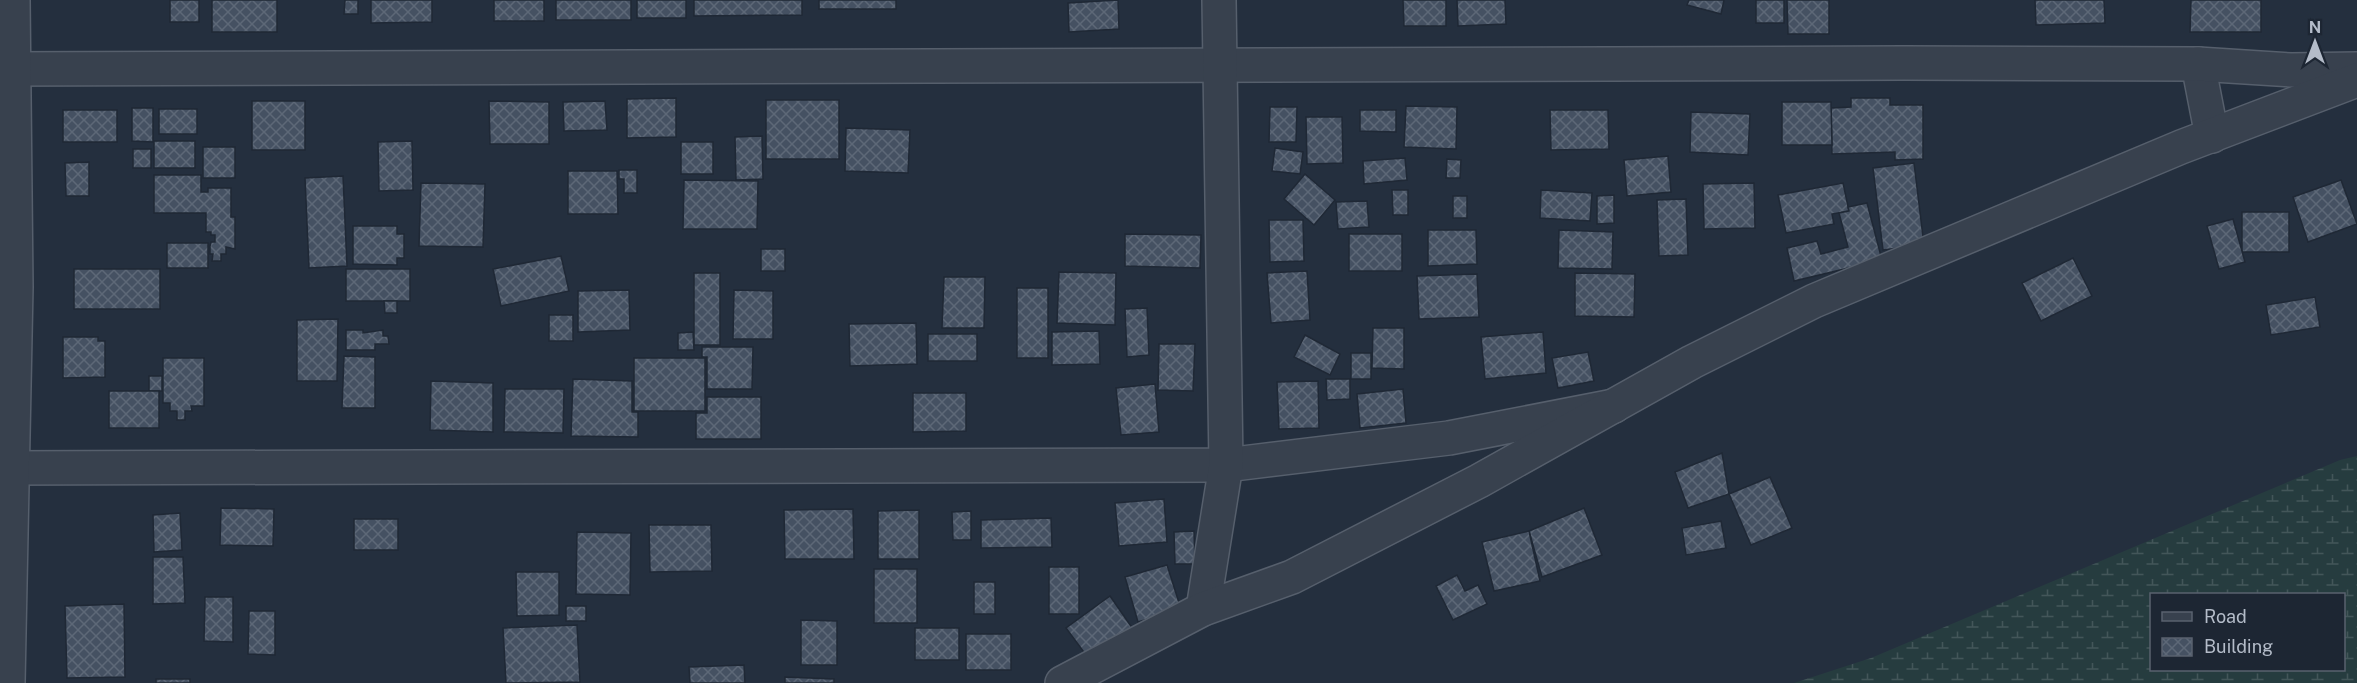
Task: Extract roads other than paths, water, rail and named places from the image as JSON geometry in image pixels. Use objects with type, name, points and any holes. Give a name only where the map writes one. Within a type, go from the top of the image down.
[{"type":"street","points":[[8,683],[6,468],[16,287],[7,69],[13,0]]},
{"type":"street","points":[[1203,609],[1226,465],[1219,0]]},
{"type":"street","points":[[7,69],[2198,64],[2291,70],[2357,69]]},
{"type":"street","points":[[2198,64],[2212,136]]},
{"type":"street","points":[[1062,683],[1203,609],[1292,577],[1479,481],[1692,362],[1814,301],[2212,136],[2357,80]]},
{"type":"street","points":[[6,468],[1226,465],[1449,438],[1614,406]]}]
